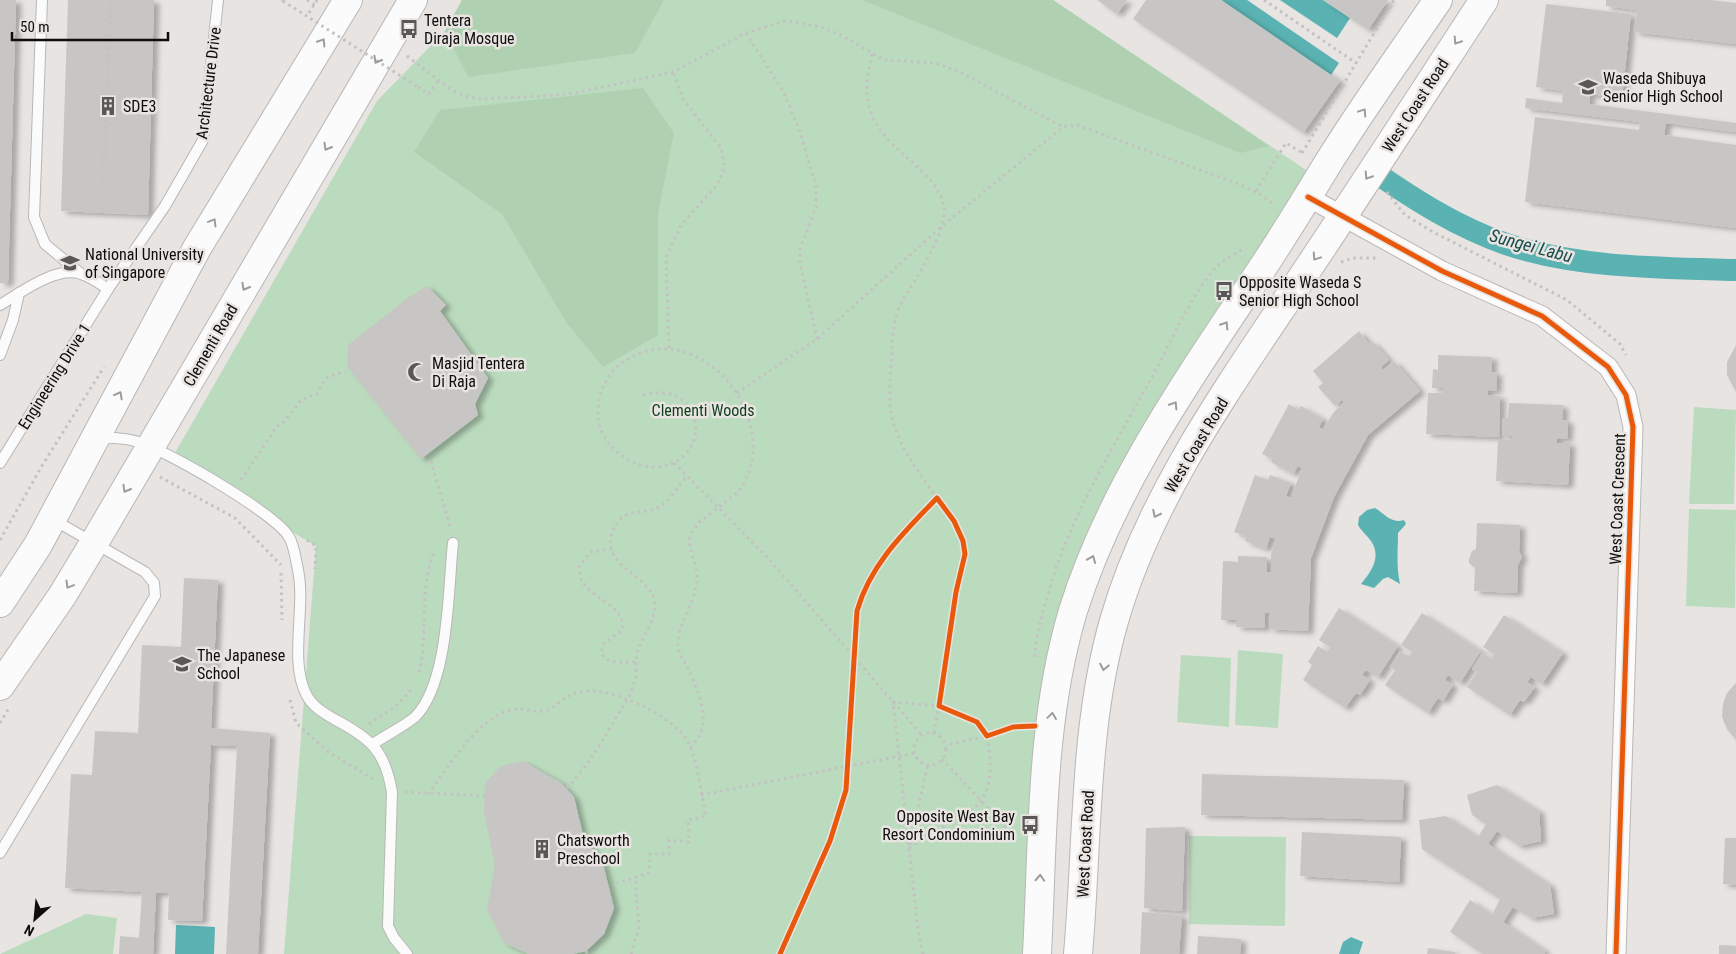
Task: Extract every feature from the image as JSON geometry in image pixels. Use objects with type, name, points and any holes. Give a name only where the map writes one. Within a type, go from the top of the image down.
[{"type":"main road","points":[[0,603],[38,545],[197,248],[348,0]]},
{"type":"main road","name":"Clementi Road","points":[[5,696],[94,543],[156,450],[413,0]]},
{"type":"main road","points":[[1037,954],[1051,721],[1061,660],[1073,611],[1111,514],[1150,444],[1308,197],[1438,0]]},
{"type":"main road","name":"West Coast Road","points":[[1078,954],[1092,730],[1114,620],[1146,533],[1181,466],[1484,0]]},
{"type":"street","name":"West Coast Crescent","points":[[1308,197],[1442,271],[1542,316],[1608,367],[1626,395],[1633,427],[1616,954]]},
{"type":"lane","points":[[42,0],[34,217],[45,244],[80,273],[108,289]]},
{"type":"lane","name":"Architecture Drive","points":[[108,289],[165,206],[203,140],[218,0]]},
{"type":"lane","points":[[0,305],[45,279],[65,273],[80,273]]},
{"type":"lane","name":"Engineering Drive 1","points":[[0,463],[108,289]]},
{"type":"lane","points":[[0,355],[13,320],[19,293]]},
{"type":"lane","points":[[96,439],[118,437],[156,450],[233,492],[266,515],[289,537],[300,584],[300,676],[306,693],[315,707],[358,732],[372,744],[382,755],[389,772],[392,792],[388,926],[394,938],[407,954]]},
{"type":"lane","points":[[0,853],[155,596],[154,582],[145,572],[52,519]]},
{"type":"lane","points":[[372,744],[414,718],[425,704],[434,685],[441,662],[452,543]]},
{"type":"path","points":[[103,180],[111,0]]},
{"type":"path","points":[[1264,0],[1356,63]]},
{"type":"path","points":[[1302,153],[1394,0]]},
{"type":"path","points":[[282,1],[429,94],[439,79]]},
{"type":"path","points":[[427,70],[453,91],[481,99],[575,93],[673,72],[746,33],[785,21],[820,26],[884,60],[934,63],[958,71],[1063,127]]},
{"type":"path","points":[[746,33],[784,93],[799,130],[816,186],[816,207],[800,249],[800,263],[817,339]]},
{"type":"path","points":[[872,54],[866,96],[874,119],[890,144],[928,179],[938,191],[944,208],[941,227],[922,269],[901,303],[894,319],[890,388],[892,412],[902,445],[942,506]]},
{"type":"path","points":[[670,348],[666,258],[681,225],[717,184],[725,167],[721,148],[684,99],[673,72]]},
{"type":"path","points":[[737,394],[817,339],[941,227],[1063,127],[1077,125],[1256,191],[1279,209]]},
{"type":"path","points":[[1256,191],[1286,143],[1308,158]]},
{"type":"path","points":[[1390,197],[1405,215],[1433,232],[1567,300],[1620,344],[1628,359]]},
{"type":"path","points":[[1335,264],[1354,258],[1378,258]]},
{"type":"path","points":[[642,395],[656,392],[669,393],[683,400],[692,410],[695,424],[692,441],[685,454],[674,463],[652,467],[630,462],[611,446],[601,430],[598,422],[601,390],[615,368],[636,354],[652,349],[670,348],[689,354],[720,374],[737,394],[750,419],[754,435],[753,458],[743,485],[695,527],[689,540],[697,566],[697,579],[692,604],[679,635],[678,647],[698,690],[703,721],[699,740],[690,748]]},
{"type":"path","points":[[233,492],[277,426],[282,424],[302,399],[317,394],[326,378],[345,371]]},
{"type":"path","points":[[156,450],[151,473],[235,518],[281,564],[282,624]]},
{"type":"path","points":[[358,732],[395,707],[416,686],[423,656],[428,571],[431,559],[436,549],[452,543],[431,461]]},
{"type":"path","points":[[674,463],[720,507],[767,557],[922,735]]},
{"type":"path","points":[[0,540],[43,464]]},
{"type":"path","points":[[566,788],[592,759],[627,701],[636,677],[635,662],[638,647],[651,623],[655,607],[650,590],[626,570],[612,549],[612,536],[623,517],[630,512],[655,509],[663,504],[687,476]]},
{"type":"path","points":[[932,503],[937,498]]},
{"type":"path","points":[[300,534],[316,546],[315,575]]},
{"type":"path","points":[[612,549],[590,552],[579,568],[581,579],[600,600],[614,608],[623,624],[622,630],[603,644],[603,654],[606,660],[611,662],[635,662]]},
{"type":"path","points":[[855,670],[856,651]]},
{"type":"path","points":[[428,794],[484,723],[505,712],[519,709],[546,711],[562,699],[585,690],[612,694],[644,706],[678,729],[690,748],[706,816],[688,820],[689,842],[669,840],[669,854],[650,854],[649,873],[617,883]]},
{"type":"path","points":[[0,723],[5,696]]},
{"type":"path","points":[[934,733],[941,696]]},
{"type":"path","points":[[290,697],[296,723],[327,751],[392,792],[485,796]]},
{"type":"path","points":[[893,702],[946,708]]},
{"type":"path","points":[[893,702],[918,929],[923,954]]},
{"type":"path","points":[[909,848],[969,812],[982,800],[990,776],[987,736],[984,730]]},
{"type":"path","points":[[934,733],[941,737],[946,744],[945,754],[937,763],[928,764],[921,762],[915,753],[915,744],[922,735],[934,733]]},
{"type":"path","points":[[946,744],[996,733]]},
{"type":"path","points":[[701,796],[915,753]]},
{"type":"path","points":[[847,774],[849,757]]},
{"type":"path","points":[[942,759],[1024,846]]},
{"type":"path","points":[[909,848],[928,764]]},
{"type":"path","points":[[631,954],[639,927],[636,877]]},
{"type":"green space","name":"Clementi Woods","points":[[462,0],[1053,0],[1315,176],[1107,510],[1038,774],[1023,954],[284,954],[316,546],[171,460],[377,101],[445,31]]},
{"type":"green space","points":[[462,0],[664,0],[635,53],[468,77],[445,31]]},
{"type":"green space","points":[[862,0],[1053,0],[1269,146],[1240,153]]},
{"type":"green space","points":[[643,88],[674,133],[658,214],[658,335],[603,367],[566,322],[502,214],[414,152],[440,110]]},
{"type":"green space","points":[[1694,407],[1736,410],[1734,504],[1689,504]]},
{"type":"green space","points":[[1689,509],[1736,510],[1735,608],[1686,606]]},
{"type":"green space","points":[[1238,650],[1283,654],[1278,728],[1235,725]]},
{"type":"green space","points":[[1181,655],[1231,658],[1229,727],[1177,722]]},
{"type":"green space","points":[[1189,836],[1286,837],[1285,926],[1189,924]]},
{"type":"green space","points":[[86,914],[117,918],[113,954],[0,954]]},
{"type":"water","points":[[1221,0],[1247,0],[1339,63],[1331,75]]},
{"type":"water","points":[[1280,0],[1323,0],[1350,18],[1337,38]]},
{"type":"water","points":[[1375,508],[1388,518],[1395,521],[1404,520],[1406,524],[1398,533],[1400,584],[1388,577],[1383,579],[1374,588],[1361,584],[1374,564],[1375,553],[1371,541],[1358,525],[1359,517],[1367,510]]},
{"type":"water","points":[[176,925],[215,927],[214,954],[175,954]]},
{"type":"water","points":[[1351,937],[1363,942],[1359,954],[1339,954],[1343,942]]},
{"type":"building","points":[[0,0],[16,0],[8,283],[0,283]]},
{"type":"building","name":"SDE3","points":[[68,0],[154,0],[148,215],[61,211]]},
{"type":"building","points":[[1097,0],[1127,0],[1117,14]]},
{"type":"building","points":[[1146,0],[1221,0],[1340,81],[1303,133],[1133,19]]},
{"type":"building","points":[[1323,0],[1388,0],[1368,30]]},
{"type":"building","points":[[1606,0],[1710,0],[1736,3],[1736,44],[1634,32],[1637,10],[1606,6]]},
{"type":"building","points":[[1546,4],[1631,14],[1622,98],[1590,94],[1589,104],[1736,123],[1736,132],[1666,123],[1664,135],[1736,145],[1736,228],[1525,202],[1535,117],[1639,130],[1640,122],[1525,108],[1526,98],[1562,103],[1563,91],[1536,87]]},
{"type":"building","name":"Masjid Tentera Di Raja","points":[[427,286],[446,305],[440,311],[488,378],[475,404],[478,415],[421,459],[347,366],[348,345],[409,297]]},
{"type":"building","points":[[1359,331],[1369,344],[1372,341],[1389,360],[1381,367],[1383,370],[1394,361],[1420,391],[1368,435],[1334,497],[1311,558],[1308,631],[1269,629],[1270,613],[1265,613],[1265,628],[1236,627],[1236,620],[1221,620],[1223,561],[1238,562],[1238,556],[1267,557],[1267,572],[1271,572],[1271,554],[1276,539],[1270,537],[1266,549],[1245,541],[1246,536],[1234,532],[1255,475],[1268,480],[1270,475],[1291,483],[1286,496],[1291,498],[1302,468],[1298,466],[1293,474],[1271,462],[1272,459],[1262,454],[1289,404],[1299,410],[1301,406],[1323,419],[1319,427],[1323,430],[1333,413],[1344,402],[1342,400],[1335,406],[1318,387],[1323,383],[1313,371]]},
{"type":"building","points":[[1736,345],[1736,392],[1727,375],[1727,362]]},
{"type":"building","points":[[1438,355],[1492,357],[1491,372],[1497,373],[1496,391],[1488,390],[1487,395],[1500,396],[1499,437],[1426,434],[1428,393],[1443,393],[1443,388],[1432,388],[1433,369],[1438,370]]},
{"type":"building","points":[[1509,403],[1563,405],[1562,420],[1568,421],[1567,439],[1557,438],[1557,443],[1570,443],[1568,485],[1496,481],[1498,440],[1512,440],[1512,436],[1502,436],[1503,418],[1508,418]]},
{"type":"building","points":[[1477,523],[1520,525],[1519,551],[1522,557],[1518,565],[1517,593],[1474,591],[1475,568],[1469,563],[1469,559],[1472,551],[1476,549]]},
{"type":"building","points":[[184,578],[218,580],[211,728],[270,733],[258,954],[226,954],[237,746],[211,745],[202,921],[168,920],[169,893],[156,893],[153,954],[119,954],[120,936],[139,938],[142,892],[65,888],[71,774],[92,775],[95,731],[138,733],[142,645],[181,647]]},
{"type":"building","points":[[1339,608],[1398,646],[1378,677],[1366,670],[1362,675],[1370,680],[1360,695],[1356,693],[1345,708],[1303,680],[1312,665],[1308,662],[1318,646],[1327,652],[1330,647],[1319,640]]},
{"type":"building","points":[[1422,613],[1481,651],[1460,683],[1448,675],[1445,680],[1453,685],[1443,701],[1438,698],[1428,713],[1385,685],[1395,670],[1390,667],[1400,651],[1409,657],[1412,652],[1401,645]]},
{"type":"building","points":[[1504,615],[1563,653],[1542,684],[1531,677],[1527,682],[1535,687],[1524,702],[1520,700],[1510,715],[1467,687],[1477,672],[1472,669],[1482,653],[1491,659],[1494,654],[1483,647]]},
{"type":"building","points":[[1736,683],[1736,740],[1727,729],[1722,717],[1723,704],[1727,693]]},
{"type":"building","name":"Chatsworth Preschool","points":[[523,761],[561,783],[574,797],[583,835],[603,864],[614,908],[604,934],[586,951],[573,954],[529,954],[504,943],[487,909],[495,864],[484,813],[485,783],[501,766]]},
{"type":"building","points":[[1202,774],[1404,780],[1402,820],[1201,815]]},
{"type":"building","points":[[1497,785],[1539,811],[1541,841],[1519,846],[1497,831],[1488,844],[1550,885],[1554,914],[1531,918],[1513,907],[1503,922],[1544,950],[1545,954],[1483,954],[1450,932],[1470,900],[1492,915],[1500,899],[1422,849],[1419,820],[1446,816],[1478,837],[1486,824],[1472,815],[1467,795]]},
{"type":"building","points":[[1185,827],[1182,911],[1144,908],[1146,828]]},
{"type":"building","points":[[1302,832],[1401,837],[1399,882],[1300,876]]},
{"type":"building","points":[[1725,838],[1736,838],[1736,885],[1723,884]]},
{"type":"building","points":[[1142,912],[1182,915],[1179,954],[1140,954]]},
{"type":"building","points":[[1198,936],[1241,939],[1240,954],[1197,954]]},
{"type":"building","points":[[1719,945],[1736,946],[1736,954],[1719,954]]},
{"type":"building","points":[[1428,948],[1455,952],[1455,954],[1427,954]]},
{"type":"waterway","name":"Sungei Labu","points":[[1373,171],[1421,202],[1470,230],[1533,252],[1561,258],[1620,265],[1736,270]]},
{"type":"cycle path","points":[[1308,197],[1442,271],[1542,316],[1608,367],[1626,395],[1633,427],[1616,954]]},
{"type":"cycle path","points":[[780,954],[830,841],[846,790],[857,611],[870,579],[879,564],[937,498],[954,521],[963,541],[965,554],[956,592],[939,706],[977,722],[987,736],[1013,727],[1035,726]]},
{"type":"place","name":"Tentera Diraja Mosque","points":[[409,29]]},
{"type":"place","name":"Waseda Shibuya Senior High School","points":[[1588,87]]},
{"type":"place","name":"SDE3","points":[[108,106]]},
{"type":"place","name":"National University of Singapore","points":[[70,263]]},
{"type":"place","name":"Opposite Waseda S Senior High School","points":[[1224,291]]},
{"type":"place","name":"Masjid Tentera Di Raja","points":[[417,372]]},
{"type":"place","name":"The Japanese School","points":[[182,664]]},
{"type":"place","name":"Opposite West Bay Resort Condominium","points":[[1030,825]]},
{"type":"place","name":"Chatsworth Preschool","points":[[542,849]]}]
